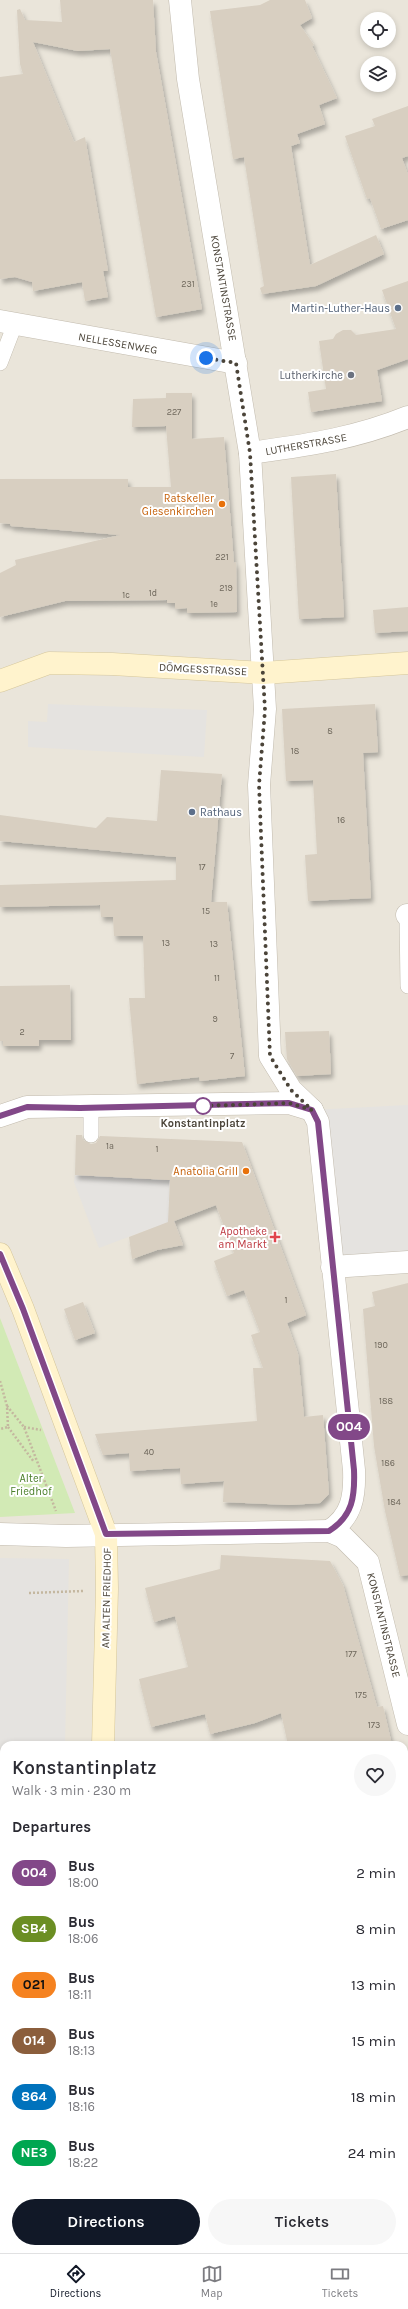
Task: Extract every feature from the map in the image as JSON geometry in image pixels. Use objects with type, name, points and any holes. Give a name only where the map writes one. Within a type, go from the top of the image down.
[{"type":"street","name":"KONSTANTINSTRASSE","points":[[180,0],[188,79],[250,453],[263,673]]},
{"type":"street","name":"NELLESSENWEG","points":[[7,323],[236,363]]},
{"type":"street","name":"LUTHERSTRASSE","points":[[250,453],[335,441],[380,428],[408,417]]},
{"type":"street","name":"DÖMGESSTRASSE","points":[[0,681],[49,663],[112,664],[263,673],[408,663]]},
{"type":"street","points":[[0,1534],[66,1536],[106,1534],[329,1531],[342,1523],[347,1515],[354,1488],[318,1122],[312,1110],[291,1090],[270,1056],[259,785],[265,710],[263,673]]},
{"type":"street","points":[[0,1116],[27,1107],[86,1108],[289,1103],[312,1110]]},
{"type":"street","name":"AM ALTEN FRIEDHOF","points":[[0,1254],[23,1309],[106,1534],[107,1589],[103,1741]]},
{"type":"street","points":[[332,1267],[408,1262]]},
{"type":"street","name":"KONSTANTINSTRASSE","points":[[329,1531],[343,1538],[368,1562],[408,1724]]},
{"type":"lane","points":[[0,363],[7,323]]},
{"type":"lane","points":[[408,915],[408,986]]},
{"type":"lane","points":[[86,1108],[91,1136]]},
{"type":"path","points":[[0,1381],[7,1406],[8,1428],[36,1464]]},
{"type":"path","points":[[7,1406],[24,1427],[36,1464],[66,1536]]},
{"type":"path","points":[[0,1428],[8,1428]]},
{"type":"path","points":[[29,1593],[107,1589]]},
{"type":"shaded area","points":[[0,0],[408,0],[408,1741],[0,1741]]},
{"type":"shaded area","points":[[48,704],[207,710],[204,757],[28,747],[28,721],[47,722]]},
{"type":"shaded area","points":[[408,1105],[408,1262],[332,1267],[312,1110]]},
{"type":"shaded area","points":[[75,1175],[170,1180],[169,1200],[175,1223],[147,1230],[99,1248],[74,1182]]},
{"type":"shaded area","points":[[0,1558],[69,1559],[65,1741],[0,1741]]},
{"type":"green space","name":"Alter Friedhof","points":[[0,1318],[75,1513],[0,1517]]},
{"type":"building","points":[[60,0],[153,0],[156,52],[202,309],[156,317],[110,49],[78,51],[33,42],[74,142],[85,137],[108,271],[103,271],[108,297],[85,301],[82,282],[33,291],[32,282],[15,277],[0,279],[0,77],[23,74],[20,64],[17,10],[20,9],[25,20],[62,22]]},
{"type":"building","points":[[270,0],[305,0],[312,18],[300,25],[314,45],[312,46],[337,98],[319,105],[325,124],[297,134],[300,143],[291,146],[310,265],[376,235],[384,254],[316,286],[262,294],[260,288],[264,286],[244,157],[233,159],[210,11],[260,5]]},
{"type":"building","points":[[408,106],[408,156],[402,158],[408,175],[408,220],[381,229],[370,198],[367,199],[345,136],[375,126],[372,119]]},
{"type":"building","name":"Lutherkirche","points":[[408,281],[408,359],[377,370],[382,401],[311,412],[308,392],[326,389],[319,341],[333,339],[336,334],[343,330],[351,330],[356,335],[396,329],[382,290]]},
{"type":"building","points":[[166,393],[192,393],[192,439],[224,437],[234,563],[236,562],[237,612],[187,613],[187,608],[175,609],[175,603],[167,603],[167,600],[65,601],[0,617],[0,573],[16,565],[15,560],[120,535],[11,526],[10,524],[0,523],[0,479],[128,479],[128,487],[171,487],[166,426],[132,427],[133,399],[166,398]]},
{"type":"building","points":[[336,474],[344,617],[299,619],[291,477]]},
{"type":"building","points":[[408,607],[408,631],[375,633],[373,610]]},
{"type":"building","points":[[375,704],[378,752],[363,753],[371,898],[308,901],[305,855],[317,854],[313,780],[286,781],[282,709]]},
{"type":"building","points":[[161,770],[222,774],[211,902],[227,902],[245,1076],[200,1081],[199,1077],[137,1084],[129,998],[145,998],[143,936],[114,936],[113,917],[101,917],[100,905],[0,907],[0,885],[176,880],[176,857],[0,841],[0,815],[96,828],[107,817],[157,821]]},
{"type":"building","points":[[70,985],[71,1040],[39,1040],[39,1046],[3,1046],[3,1041],[0,1041],[0,986]]},
{"type":"building","points":[[329,1031],[331,1074],[297,1076],[287,1059],[285,1032]]},
{"type":"building","points":[[76,1135],[82,1135],[83,1140],[91,1144],[96,1143],[100,1136],[242,1142],[306,1315],[287,1323],[298,1354],[304,1417],[323,1415],[329,1494],[320,1503],[290,1505],[223,1502],[224,1481],[181,1484],[180,1468],[130,1471],[129,1453],[103,1455],[95,1434],[257,1421],[253,1368],[263,1368],[251,1335],[260,1332],[244,1290],[227,1296],[214,1261],[234,1253],[216,1205],[174,1221],[183,1245],[157,1250],[132,1259],[129,1237],[168,1222],[170,1180],[75,1175]]},
{"type":"building","points":[[408,1283],[408,1575],[400,1576],[385,1511],[374,1446],[363,1309],[375,1306],[372,1292]]},
{"type":"building","points":[[83,1302],[95,1333],[75,1340],[64,1309]]},
{"type":"building","points":[[221,1555],[330,1561],[343,1585],[377,1707],[383,1706],[391,1741],[287,1741],[281,1713],[255,1723],[210,1734],[205,1714],[151,1727],[139,1679],[188,1667],[175,1616],[154,1622],[145,1588],[220,1569]]},
{"type":"bus line","name":"004","points":[[0,1116],[27,1107],[80,1108],[289,1103],[312,1110],[318,1122],[330,1254],[354,1470],[354,1488],[350,1506],[342,1523],[329,1531],[106,1534],[23,1309],[0,1254]]},
{"type":"place","name":"Martin-Luther-Haus","points":[[398,308]]},
{"type":"place","name":"Lutherkirche","points":[[351,375]]},
{"type":"place","name":"Ratskeller Giesenkirchen","points":[[222,504]]},
{"type":"place","name":"Rathaus","points":[[192,812]]},
{"type":"place","name":"Konstantinplatz","points":[[203,1106]]},
{"type":"place","name":"Anatolia Grill","points":[[246,1171]]},
{"type":"place","name":"Apotheke am Markt","points":[[275,1237]]},
{"type":"route","points":[[203,1106],[200,1106],[289,1103],[312,1110],[291,1090],[270,1056],[259,785],[265,710],[250,453],[236,363],[206,358]]}]
